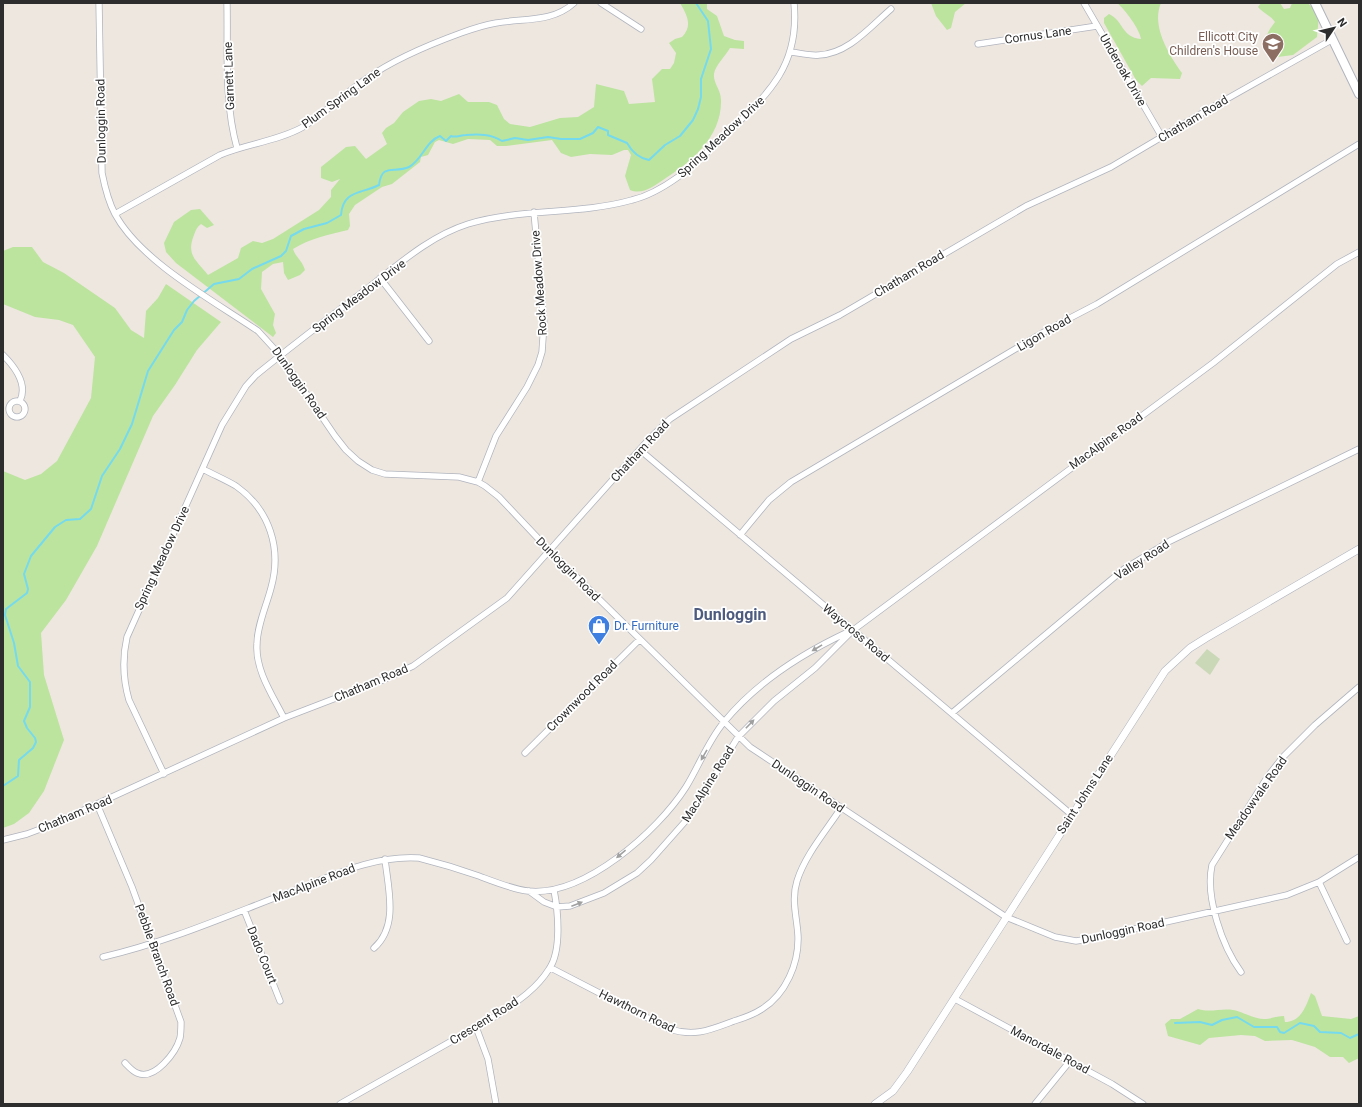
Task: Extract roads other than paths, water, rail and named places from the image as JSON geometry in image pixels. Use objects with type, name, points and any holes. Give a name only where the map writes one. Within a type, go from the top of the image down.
[{"type":"main road","points":[[1315,3],[1357,84],[1359,94]]},
{"type":"street","name":"Dunloggin Road","points":[[100,3],[101,166],[106,192],[115,214],[124,228],[142,247],[198,291],[258,331],[280,355],[335,436],[346,450],[358,461],[372,470],[385,474],[459,477],[478,482],[499,497],[550,551],[639,640],[723,723],[750,747],[1006,917],[1055,937],[1076,941],[1215,912],[1287,895],[1319,882],[1359,857]]},
{"type":"street","name":"Garnett Lane","points":[[227,3],[228,99],[232,128],[237,148]]},
{"type":"street","name":"Plum Spring Lane","points":[[115,214],[220,155],[237,148],[280,137],[302,127],[366,78],[388,65],[428,46],[462,32],[496,23],[551,17],[574,3]]},
{"type":"street","points":[[601,3],[641,29]]},
{"type":"street","name":"Spring Meadow Drive","points":[[164,774],[129,700],[124,674],[124,649],[131,624],[222,425],[246,386],[256,375],[280,355],[380,278],[419,250],[450,231],[467,224],[498,217],[615,204],[633,200],[666,186],[691,167],[776,84],[791,52],[795,33],[794,3]]},
{"type":"street","name":"Underoak Drive","points":[[1084,3],[1162,137]]},
{"type":"street","points":[[791,52],[817,56],[840,51],[851,44],[891,9]]},
{"type":"street","name":"Cornus Lane","points":[[978,44],[1097,26]]},
{"type":"street","name":"Chatham Road","points":[[3,840],[51,825],[284,718],[383,680],[413,666],[502,603],[650,438],[670,419],[783,343],[840,315],[1026,206],[1111,167],[1209,109],[1333,39]]},
{"type":"street","name":"Ligon Road","points":[[740,535],[769,500],[791,482],[1048,329],[1101,301],[1359,144]]},
{"type":"street","name":"Rock Meadow Drive","points":[[478,482],[496,436],[528,387],[542,352],[544,323],[534,212]]},
{"type":"street","name":"MacAlpine Road","points":[[103,958],[153,944],[346,870],[385,859],[402,857],[419,858],[528,891],[544,902],[557,907],[570,906],[603,893],[636,873],[651,860],[693,812],[738,737],[774,701],[815,668],[852,631],[1213,363],[1337,264],[1359,252]]},
{"type":"street","points":[[380,278],[429,341]]},
{"type":"street","points":[[3,355],[19,377],[23,389],[20,401]]},
{"type":"street","name":"Valley Road","points":[[952,713],[1124,569],[1174,540],[1359,449]]},
{"type":"street","name":"Waycross Road","points":[[640,450],[852,631],[952,713],[1072,815]]},
{"type":"street","points":[[203,469],[235,485],[247,495],[257,506],[271,529],[276,557],[274,573],[258,633],[257,656],[264,677],[284,718]]},
{"type":"street","name":"Saint Johns Lane","points":[[875,1104],[886,1098],[899,1083],[955,999],[1156,684],[1177,659],[1206,638],[1359,549]]},
{"type":"street","name":"MacAlpine Road","points":[[528,891],[554,890],[594,874],[607,866],[636,842],[676,800],[723,723],[737,708],[780,672],[829,641],[852,631]]},
{"type":"street","name":"Crownwood Road","points":[[525,753],[639,640]]},
{"type":"street","name":"Meadowvale Road","points":[[1241,972],[1228,953],[1215,912],[1210,882],[1212,865],[1219,852],[1283,757],[1315,725],[1359,687]]},
{"type":"street","name":"Pebble Branch Road","points":[[97,804],[132,887],[181,1022],[180,1038],[170,1057],[151,1072],[137,1073],[125,1063]]},
{"type":"street","name":"Hawthorn Road","points":[[551,968],[669,1029],[682,1033],[706,1031],[752,1014],[774,1000],[791,974],[796,960],[798,946],[794,907],[797,880],[810,854],[841,808]]},
{"type":"street","points":[[374,948],[379,943],[388,927],[389,899],[385,859]]},
{"type":"street","points":[[1319,882],[1347,941]]},
{"type":"street","points":[[551,968],[557,937],[557,907],[554,890]]},
{"type":"street","name":"Dado Court","points":[[244,910],[280,1001]]},
{"type":"street","name":"Crescent Road","points":[[340,1104],[514,1004],[529,992],[551,968]]},
{"type":"street","name":"Manordale Road","points":[[955,999],[1112,1084],[1143,1104]]},
{"type":"street","points":[[476,1027],[488,1059],[496,1104]]},
{"type":"street","points":[[1035,1104],[1070,1061]]},
{"type":"waterway","points":[[3,786],[18,776],[19,760],[33,748],[36,742],[24,721],[30,707],[30,682],[18,666],[14,643],[5,615],[6,609],[27,593],[28,589],[24,574],[31,556],[55,527],[66,520],[80,519],[91,509],[102,476],[120,449],[132,424],[148,371],[174,330],[182,322],[187,310],[194,301],[214,284],[239,279],[252,269],[281,256],[286,251],[291,236],[304,229],[327,223],[341,215],[342,207],[349,197],[379,185],[383,173],[386,171],[409,167],[417,160],[427,146],[435,138],[440,136],[446,141],[451,136],[455,137],[464,135],[485,135],[502,141],[515,138],[528,140],[548,137],[580,139],[593,133],[598,127],[608,131],[608,135],[627,143],[633,152],[649,160],[665,145],[680,136],[693,120],[698,109],[701,97],[701,79],[711,49],[708,21],[696,3]]},
{"type":"waterway","points":[[1175,1023],[1200,1022],[1212,1025],[1222,1020],[1237,1017],[1254,1027],[1277,1027],[1280,1032],[1284,1033],[1300,1023],[1314,1026],[1320,1032],[1341,1033],[1350,1038],[1359,1034]]},
{"type":"place","name":"Ellicott City Children's House","points":[[1273,64]]},
{"type":"place","name":"Dr. Furniture","points":[[599,646]]},
{"type":"district","name":"Dunloggin","points":[[730,614]]}]
